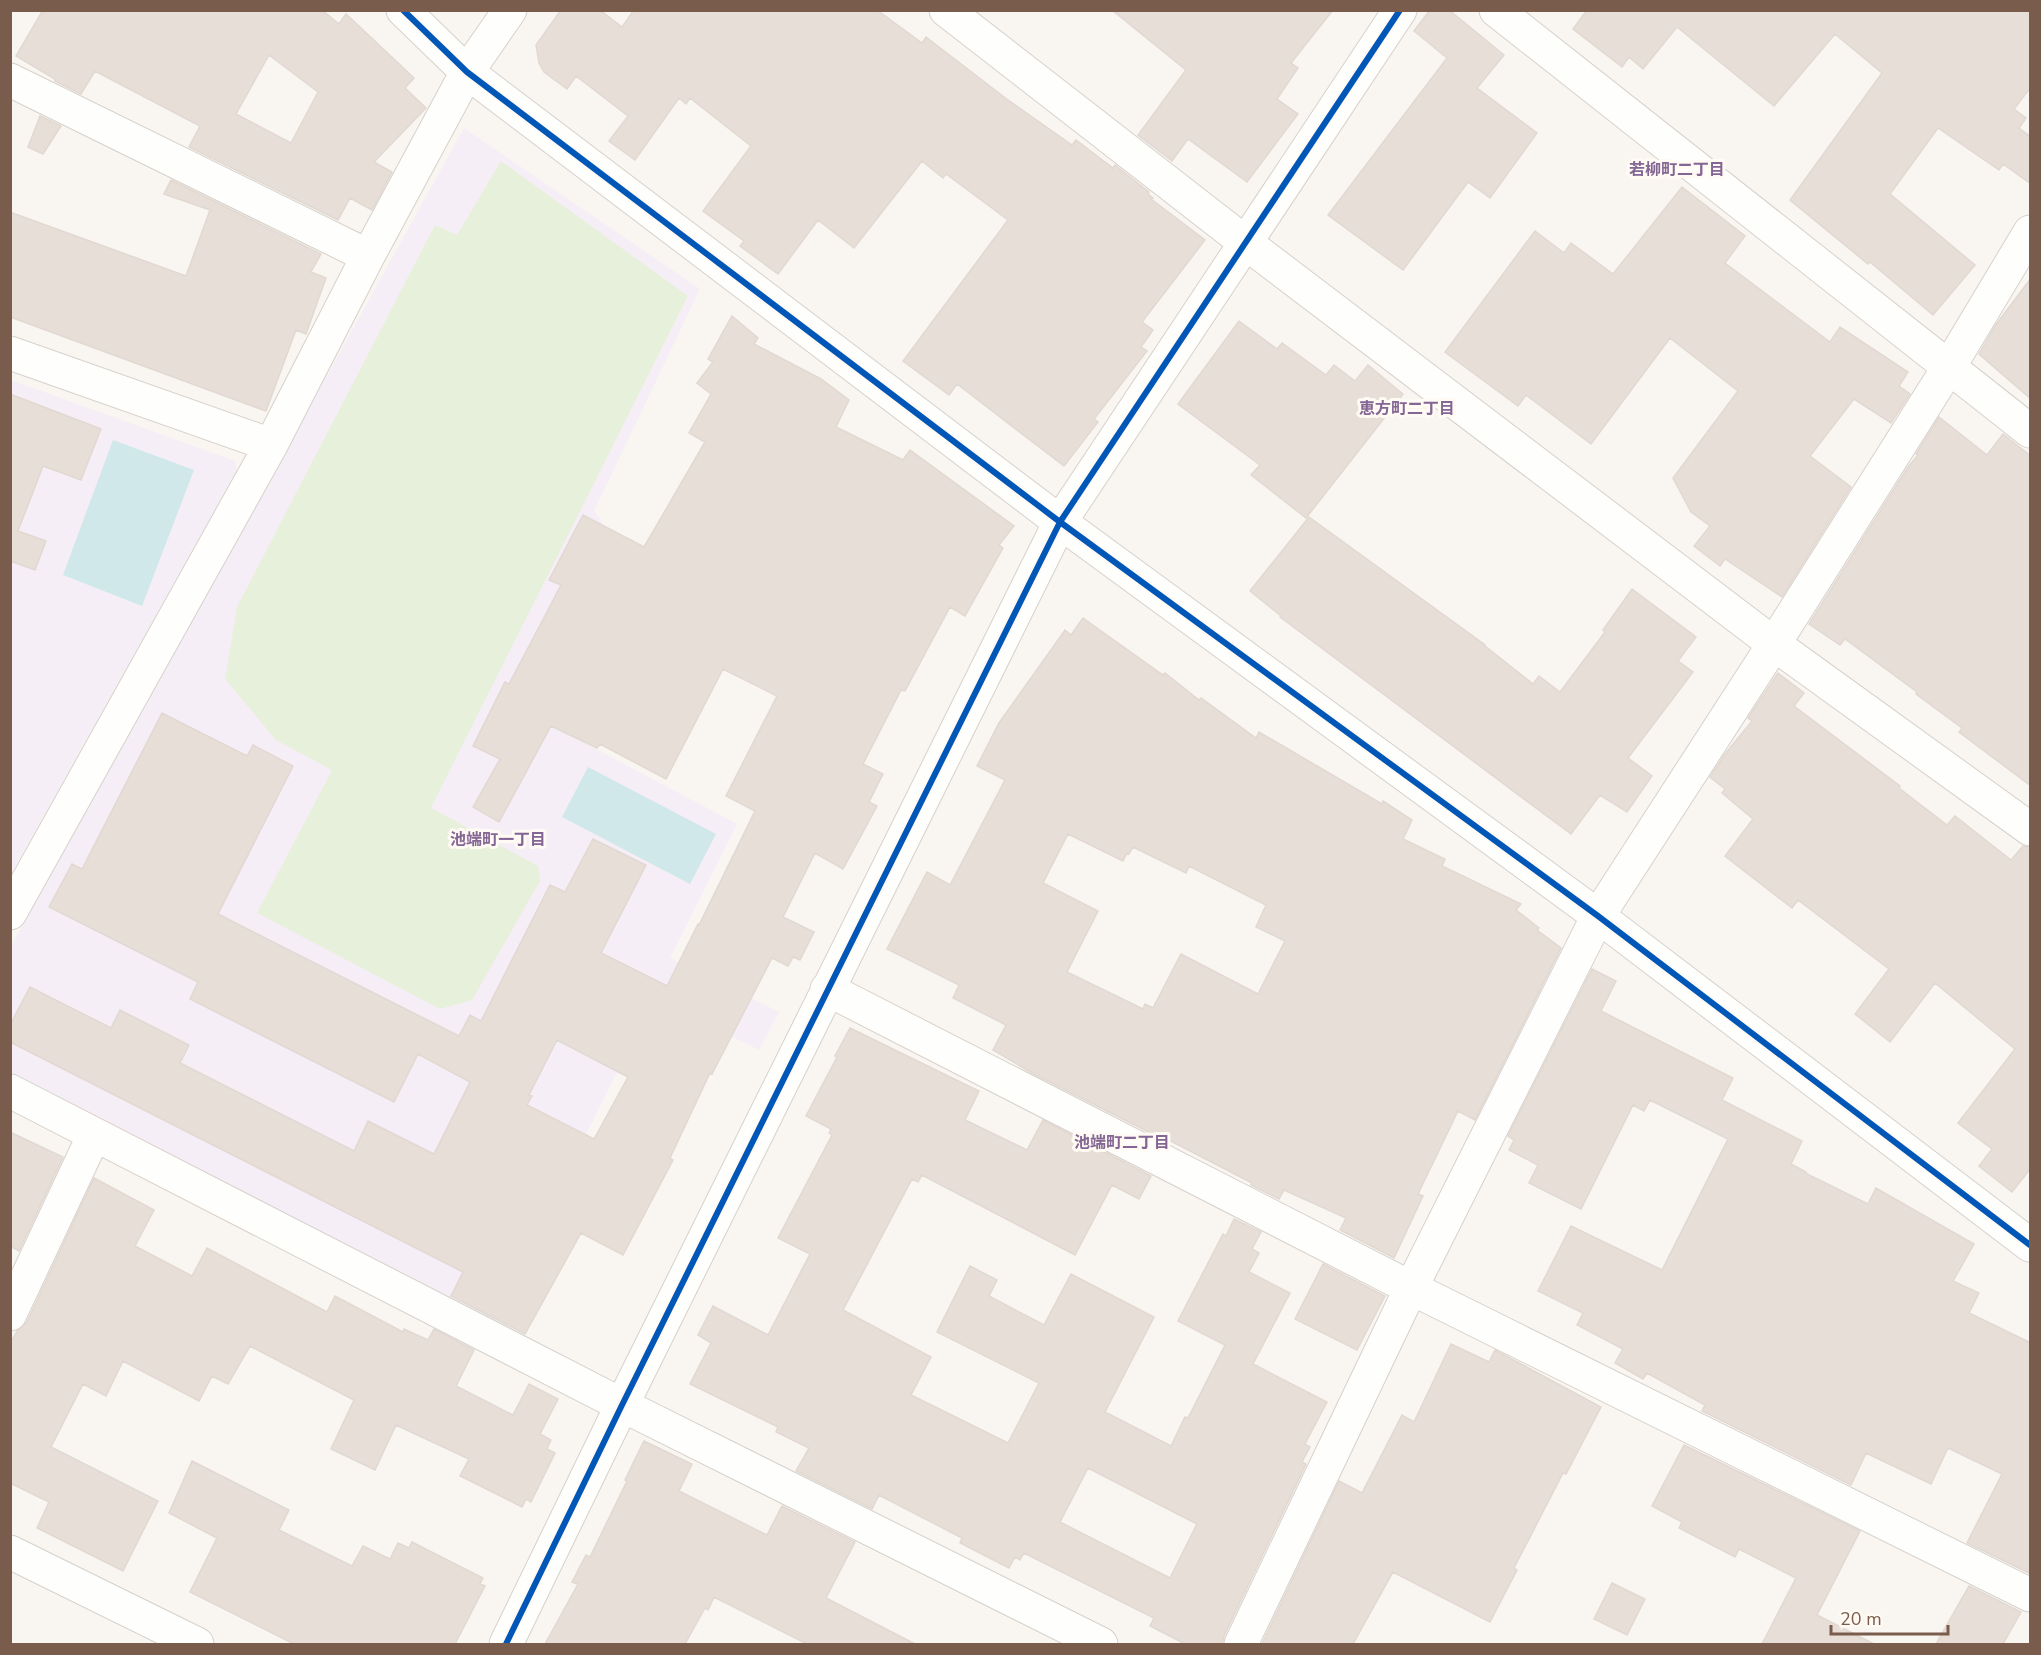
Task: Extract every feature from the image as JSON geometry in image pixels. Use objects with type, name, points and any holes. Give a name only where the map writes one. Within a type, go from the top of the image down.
[{"type":"street","points":[[403,10],[467,72],[1060,522],[1598,916],[2031,1245]]},
{"type":"street","points":[[10,913],[272,446],[368,256],[467,72],[510,10]]},
{"type":"street","points":[[946,10],[1246,243],[1774,644],[2031,830]]},
{"type":"street","points":[[506,1644],[827,989],[1060,522],[1400,10]]},
{"type":"street","points":[[1496,10],[2031,431]]},
{"type":"street","points":[[10,80],[368,256]]},
{"type":"street","points":[[1241,1644],[1411,1288],[1598,916],[1774,644],[1949,367],[2031,232]]},
{"type":"street","points":[[10,353],[272,446]]},
{"type":"street","points":[[827,989],[1411,1288],[2031,1595]]},
{"type":"street","points":[[10,1091],[622,1405],[1101,1644]]},
{"type":"street","points":[[10,1314],[94,1135]]},
{"type":"street","points":[[10,1552],[197,1644]]},
{"type":"shaded area","points":[[464,128],[700,289],[594,511],[607,529],[553,726],[737,824],[670,958],[779,1012],[759,1050],[654,998],[492,1322],[11,1074],[11,946]]},
{"type":"shaded area","points":[[11,380],[235,461],[237,470],[11,874]]},
{"type":"green space","points":[[501,161],[688,296],[431,808],[538,866],[540,881],[472,1000],[440,1009],[257,913],[332,770],[276,740],[225,679],[237,607],[435,225],[457,235]]},
{"type":"water","points":[[113,440],[194,470],[142,606],[63,575]]},
{"type":"water","points":[[588,767],[716,834],[690,884],[562,817]]},
{"type":"building","points":[[43,10],[322,10],[339,24],[346,14],[414,78],[405,88],[426,108],[374,162],[392,172],[372,210],[350,198],[338,220],[189,147],[200,126],[95,71],[81,94],[55,81],[16,56]],"holes":[[[269,55],[318,92],[291,143],[236,114]]]},
{"type":"building","points":[[561,10],[600,10],[622,27],[634,10],[877,10],[922,43],[926,37],[1008,100],[1072,145],[1076,140],[1113,168],[1115,165],[1149,192],[1148,194],[1153,198],[1151,199],[1205,240],[1142,322],[1153,330],[1141,347],[1147,351],[1094,419],[1098,422],[1064,466],[957,384],[949,395],[903,361],[1008,220],[946,174],[943,178],[922,161],[854,248],[818,220],[778,274],[740,246],[744,241],[703,211],[751,146],[690,98],[686,104],[679,98],[635,160],[609,141],[628,116],[576,76],[567,89],[544,72],[539,63],[536,45]]},
{"type":"building","points":[[1112,10],[1333,10],[1291,63],[1298,68],[1277,99],[1298,114],[1247,182],[1188,139],[1172,161],[1138,135],[1186,70]]},
{"type":"building","points":[[1430,10],[1449,10],[1504,55],[1477,88],[1537,133],[1490,198],[1468,182],[1403,270],[1328,215],[1447,58],[1414,31]]},
{"type":"building","points":[[1587,10],[2031,10],[2031,87],[2014,109],[2026,118],[2019,128],[2031,137],[2031,184],[2003,164],[1999,170],[1938,128],[1890,194],[1975,265],[1933,315],[1870,262],[1868,264],[1790,200],[1882,73],[1835,34],[1774,106],[1677,27],[1643,69],[1629,57],[1622,67],[1573,29]]},
{"type":"building","points":[[40,116],[61,126],[43,154],[28,147]]},
{"type":"building","points":[[171,180],[321,254],[311,272],[326,278],[306,334],[296,330],[266,411],[10,317],[10,212],[186,276],[210,210],[164,194]]},
{"type":"building","points":[[1682,187],[1745,236],[1725,263],[1830,342],[1840,327],[1908,372],[1899,386],[1910,394],[1891,423],[1854,399],[1810,456],[1851,487],[1782,597],[1725,559],[1720,566],[1694,546],[1710,526],[1691,512],[1673,478],[1738,391],[1670,338],[1591,444],[1526,395],[1518,406],[1445,352],[1535,231],[1564,253],[1571,243],[1613,274]]},
{"type":"building","points":[[2031,278],[2031,399],[1979,354],[1995,326]]},
{"type":"building","points":[[732,316],[758,338],[754,344],[821,379],[849,400],[836,427],[903,460],[910,450],[1014,526],[999,545],[1003,548],[965,616],[950,607],[905,691],[901,690],[863,764],[883,774],[869,802],[877,806],[843,869],[815,853],[783,917],[814,932],[800,960],[793,957],[788,966],[772,958],[712,1074],[710,1073],[670,1158],[673,1160],[623,1255],[581,1233],[525,1334],[451,1296],[463,1272],[10,1042],[10,1025],[30,987],[111,1028],[120,1010],[189,1045],[180,1063],[354,1151],[368,1121],[434,1154],[470,1082],[418,1054],[394,1102],[190,999],[198,982],[49,907],[72,864],[82,869],[162,713],[247,756],[253,745],[293,766],[218,914],[459,1036],[470,1015],[481,1021],[550,885],[565,892],[593,839],[646,865],[601,953],[667,986],[755,811],[726,796],[777,696],[723,669],[666,779],[600,744],[597,748],[551,726],[499,822],[473,807],[500,759],[473,746],[505,682],[509,684],[561,585],[549,580],[583,515],[644,547],[705,442],[689,433],[711,394],[697,383],[713,362],[708,359]],"holes":[[[557,1040],[628,1077],[594,1139],[527,1105],[532,1096],[529,1095]]]},
{"type":"building","points":[[1239,321],[1277,349],[1282,343],[1326,375],[1334,365],[1355,381],[1368,365],[1403,394],[1306,518],[1251,475],[1260,465],[1178,404]]},
{"type":"building","points":[[10,394],[101,429],[81,480],[43,466],[18,531],[46,541],[35,570],[10,561]]},
{"type":"building","points":[[1939,417],[1987,455],[2003,434],[2031,456],[2031,786],[1959,732],[1962,728],[1916,694],[1917,692],[1845,639],[1840,645],[1809,624],[1908,467],[1918,455],[1916,454]]},
{"type":"building","points":[[1309,517],[1485,645],[1533,684],[1539,676],[1560,692],[1605,632],[1603,630],[1632,589],[1696,637],[1678,661],[1693,672],[1628,758],[1652,776],[1627,812],[1600,795],[1571,834],[1280,617],[1250,591]]},
{"type":"building","points":[[1083,618],[1256,738],[1259,732],[1382,804],[1383,801],[1412,820],[1403,839],[1445,859],[1442,866],[1521,904],[1516,910],[1561,948],[1475,1120],[1458,1111],[1418,1194],[1423,1196],[1394,1258],[1340,1230],[1346,1218],[1284,1190],[1279,1199],[1169,1140],[1168,1142],[1032,1073],[993,1050],[1006,1025],[953,998],[959,985],[887,949],[927,872],[950,885],[1005,780],[977,766],[999,723],[1065,630],[1071,635]],"holes":[[[1068,834],[1123,861],[1133,847],[1186,873],[1189,866],[1266,905],[1256,927],[1285,941],[1258,994],[1181,954],[1153,1008],[1145,1004],[1143,1009],[1067,972],[1098,911],[1043,883]]]},
{"type":"building","points":[[1778,673],[1804,693],[1794,706],[1900,786],[1899,788],[1947,825],[1955,816],[2011,860],[2023,846],[2031,847],[2031,1168],[2012,1192],[1979,1166],[1992,1149],[1958,1123],[2015,1049],[1935,983],[1890,1042],[1855,1014],[1889,969],[1798,900],[1792,908],[1725,856],[1753,819],[1722,793],[1725,789],[1710,777],[1725,754],[1752,721],[1748,718]]},
{"type":"building","points":[[1592,969],[1616,981],[1601,1011],[1733,1078],[1722,1100],[1802,1141],[1791,1164],[1868,1204],[1876,1188],[1974,1244],[1953,1281],[1979,1293],[1969,1313],[2031,1343],[2031,1574],[1967,1543],[2002,1474],[1948,1448],[1931,1484],[1866,1453],[1851,1485],[1702,1411],[1705,1405],[1647,1373],[1643,1379],[1615,1363],[1623,1349],[1577,1325],[1583,1313],[1538,1291],[1571,1226],[1662,1270],[1728,1139],[1650,1100],[1644,1111],[1633,1105],[1581,1209],[1529,1183],[1538,1165],[1509,1150],[1514,1140],[1508,1136]]},
{"type":"building","points":[[850,1028],[979,1091],[965,1120],[1027,1150],[1043,1120],[1151,1176],[1139,1199],[1112,1185],[1075,1255],[922,1175],[918,1182],[912,1179],[843,1310],[931,1357],[911,1395],[1008,1443],[1039,1383],[937,1332],[970,1266],[997,1280],[989,1296],[1044,1325],[1071,1274],[1154,1317],[1105,1412],[1171,1446],[1225,1345],[1178,1321],[1223,1234],[1226,1236],[1234,1219],[1261,1232],[1252,1249],[1259,1253],[1249,1272],[1290,1293],[1253,1364],[1327,1402],[1305,1444],[1310,1447],[1302,1462],[1306,1464],[1222,1644],[1185,1644],[1150,1626],[1154,1618],[1024,1553],[1020,1560],[1015,1557],[1009,1568],[960,1543],[962,1538],[879,1495],[872,1509],[796,1471],[809,1448],[776,1432],[778,1427],[690,1384],[711,1343],[698,1335],[713,1306],[768,1335],[810,1254],[778,1238],[832,1135],[829,1133],[831,1129],[806,1116],[837,1057],[835,1056]],"holes":[[[1088,1468],[1197,1524],[1170,1578],[1060,1522]]]},
{"type":"building","points":[[10,1132],[63,1157],[19,1251],[10,1246]]},
{"type":"building","points":[[94,1178],[154,1210],[135,1246],[192,1276],[207,1248],[327,1312],[335,1296],[403,1332],[404,1329],[428,1340],[434,1329],[474,1350],[456,1386],[513,1415],[529,1384],[558,1399],[540,1434],[551,1440],[547,1449],[555,1453],[531,1502],[526,1499],[522,1507],[460,1476],[469,1459],[396,1425],[375,1470],[331,1449],[354,1400],[250,1346],[228,1384],[212,1376],[199,1401],[123,1361],[106,1396],[83,1384],[51,1447],[158,1501],[123,1571],[37,1528],[49,1502],[10,1483],[10,1344],[17,1331],[27,1322]]},
{"type":"building","points":[[1323,1264],[1385,1296],[1357,1350],[1295,1319]]},
{"type":"building","points":[[1451,1344],[1489,1362],[1495,1350],[1601,1407],[1566,1474],[1563,1473],[1514,1568],[1517,1570],[1490,1622],[1393,1572],[1353,1644],[1262,1644],[1339,1481],[1362,1493],[1402,1415],[1414,1422]]},
{"type":"building","points":[[644,1441],[692,1464],[679,1491],[767,1535],[782,1506],[855,1542],[826,1598],[915,1644],[807,1644],[714,1597],[708,1610],[705,1608],[685,1644],[545,1644],[578,1584],[572,1582],[586,1555],[590,1557]]},
{"type":"building","points":[[1684,1445],[1860,1531],[1817,1615],[1874,1644],[1762,1644],[1796,1578],[1739,1549],[1735,1557],[1679,1528],[1682,1522],[1652,1506]]},
{"type":"building","points":[[192,1461],[289,1510],[279,1530],[352,1566],[363,1546],[390,1559],[398,1543],[409,1548],[412,1542],[483,1578],[480,1584],[485,1586],[455,1644],[294,1644],[190,1592],[217,1538],[169,1513]]},
{"type":"building","points":[[1612,1583],[1645,1599],[1627,1635],[1594,1619]]},
{"type":"building","points":[[1969,1586],[2021,1612],[2003,1644],[1936,1644]]},
{"type":"cycle path","points":[[403,10],[467,72],[1060,522],[1598,916],[2030,1245]]},
{"type":"cycle path","points":[[506,1644],[622,1405],[1060,522],[1400,10]]},
{"type":"district","name":"若柳町二丁目","points":[[1677,169]]},
{"type":"district","name":"恵方町二丁目","points":[[1407,408]]},
{"type":"district","name":"池端町一丁目","points":[[498,839]]},
{"type":"district","name":"池端町二丁目","points":[[1122,1142]]}]
